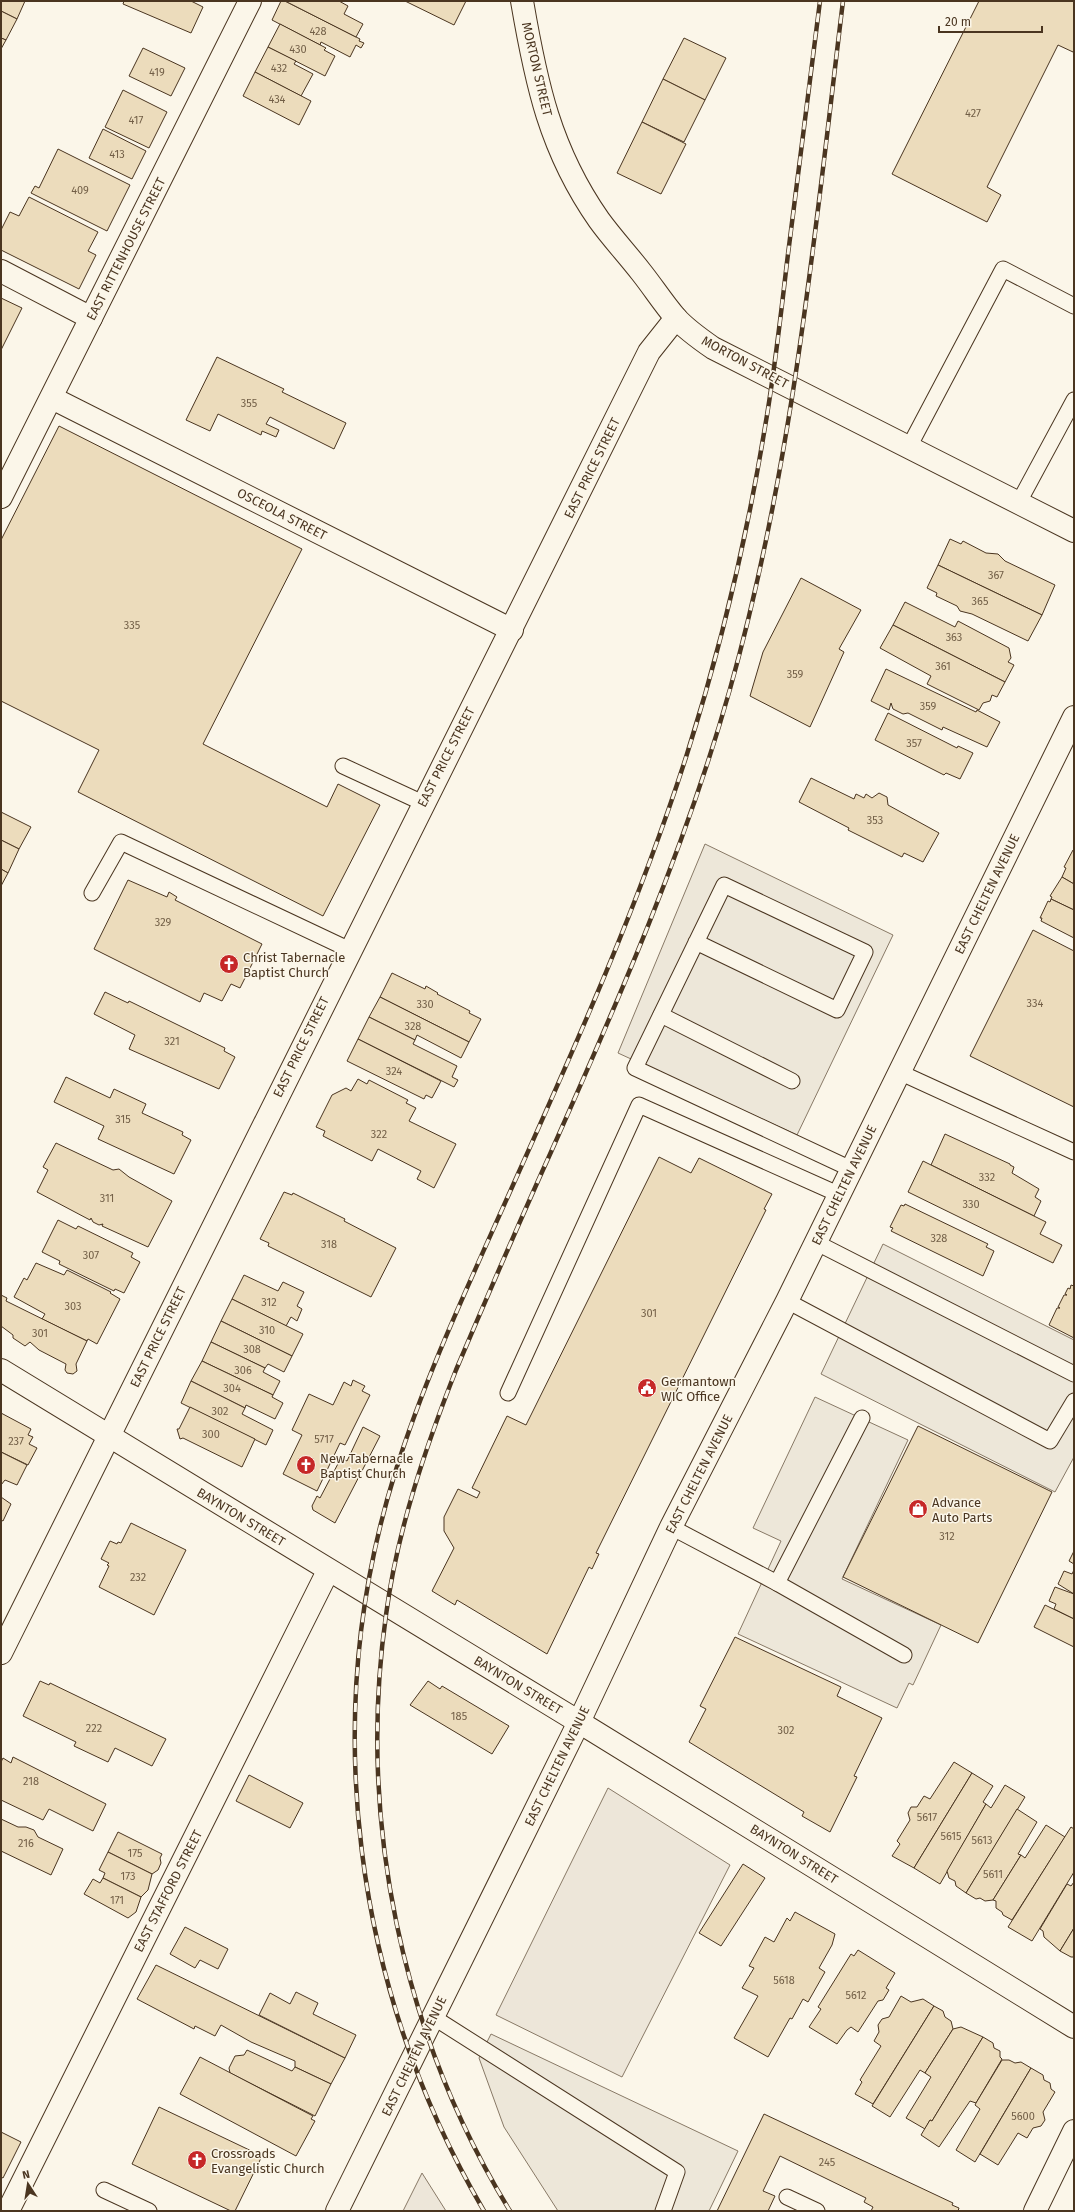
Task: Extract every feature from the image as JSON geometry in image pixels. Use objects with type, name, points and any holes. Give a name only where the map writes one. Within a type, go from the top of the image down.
[{"type":"street","name":"EAST RITTENHOUSE STREET","points":[[1,497],[250,1]]},
{"type":"street","name":"MORTON STREET","points":[[522,1],[539,93],[549,123],[576,181],[599,220],[676,318],[692,334],[714,348],[1074,531]]},
{"type":"street","points":[[1,271],[91,318]]},
{"type":"street","name":"EAST PRICE STREET","points":[[1,1653],[423,803],[512,630],[649,352],[676,318]]},
{"type":"street","name":"OSCEOLA STREET","points":[[52,398],[512,630]]},
{"type":"street","name":"EAST CHELTEN AVENUE","points":[[337,2211],[579,1722],[672,1527],[787,1301],[838,1194],[1074,717]]},
{"type":"street","name":"BAYNTON STREET","points":[[1,1370],[579,1722],[1074,2027]]},
{"type":"street","name":"EAST STAFFORD STREET","points":[[8,2211],[328,1570]]},
{"type":"street","points":[[1036,2211],[1074,2131]]},
{"type":"lane","points":[[909,447],[1003,270],[1074,306]]},
{"type":"lane","points":[[1018,502],[1074,400]]},
{"type":"lane","points":[[343,766],[423,803]]},
{"type":"lane","points":[[92,893],[121,842],[350,950]]},
{"type":"lane","points":[[696,942],[837,1010],[865,952],[724,884],[635,1068],[851,1169]]},
{"type":"lane","points":[[661,1015],[792,1081]]},
{"type":"lane","points":[[899,1072],[1074,1152]]},
{"type":"lane","points":[[508,1393],[639,1105],[838,1194]]},
{"type":"lane","points":[[815,1242],[1074,1374]]},
{"type":"lane","points":[[787,1301],[1050,1442],[1074,1401]]},
{"type":"lane","points":[[777,1583],[862,1418]]},
{"type":"lane","points":[[672,1527],[777,1583],[904,1655]]},
{"type":"lane","points":[[433,2017],[677,2172],[663,2211]]},
{"type":"lane","points":[[104,2190],[150,2211]]},
{"type":"lane","points":[[787,2196],[817,2211]]},
{"type":"shaded area","points":[[705,844],[893,935],[797,1135],[618,1053]]},
{"type":"shaded area","points":[[883,1244],[1074,1340],[1074,1457],[1055,1492],[821,1374]]},
{"type":"shaded area","points":[[815,1397],[908,1440],[842,1579],[941,1625],[913,1685],[909,1683],[897,1708],[738,1634],[781,1541],[753,1528]]},
{"type":"shaded area","points":[[608,1788],[730,1865],[622,2077],[496,2015]]},
{"type":"shaded area","points":[[491,2034],[738,2151],[709,2211],[558,2211],[504,2127],[479,2058]]},
{"type":"shaded area","points":[[422,2173],[446,2211],[403,2211]]},
{"type":"building","points":[[1,1],[25,1],[17,19],[1,11]]},
{"type":"building","points":[[124,1],[191,1],[203,7],[191,33],[123,4]]},
{"type":"building","points":[[281,1],[285,1],[360,39],[359,41],[364,43],[361,48],[356,45],[350,57],[321,42],[320,45],[272,20]]},
{"type":"building","points":[[285,1],[339,1],[348,6],[344,14],[363,24],[356,37]]},
{"type":"building","points":[[405,1],[466,1],[454,25]]},
{"type":"building","points":[[979,1],[1074,1],[1074,50],[1073,52],[1058,45],[987,187],[1001,195],[987,222],[892,174]]},
{"type":"building","points":[[1,11],[17,19],[6,40],[1,38]]},
{"type":"building","points":[[280,24],[326,48],[324,50],[335,56],[325,76],[268,47]]},
{"type":"building","points":[[1,38],[6,40],[1,49]]},
{"type":"building","points":[[684,38],[726,58],[705,100],[663,79]]},
{"type":"building","points":[[268,47],[296,61],[294,64],[313,74],[301,96],[255,72]]},
{"type":"building","points":[[143,48],[185,68],[171,96],[129,76]]},
{"type":"building","points":[[255,72],[311,101],[299,125],[243,96]]},
{"type":"building","points":[[663,79],[705,100],[684,142],[642,122]]},
{"type":"building","points":[[123,90],[167,112],[149,148],[105,127]]},
{"type":"building","points":[[642,122],[686,144],[661,194],[617,173]]},
{"type":"building","points":[[103,129],[146,151],[132,179],[89,158]]},
{"type":"building","points":[[58,149],[130,185],[107,231],[31,193],[35,186],[39,188]]},
{"type":"building","points":[[29,197],[98,232],[88,251],[96,255],[79,289],[1,250],[1,230],[10,212],[19,216]]},
{"type":"building","points":[[1,298],[22,308],[1,350]]},
{"type":"building","points":[[217,357],[284,389],[282,392],[346,423],[334,449],[270,417],[266,424],[279,430],[276,437],[262,431],[261,435],[218,414],[210,431],[186,420]]},
{"type":"building","points":[[59,426],[302,549],[203,744],[327,807],[338,784],[380,805],[323,916],[78,792],[99,750],[1,701],[1,540]]},
{"type":"building","points":[[950,539],[961,544],[963,541],[986,553],[998,554],[1005,561],[1055,585],[1042,615],[938,565]]},
{"type":"building","points":[[938,565],[1042,615],[1028,641],[972,614],[960,611],[957,606],[936,596],[937,593],[927,588]]},
{"type":"building","points":[[801,578],[861,610],[839,649],[844,652],[810,727],[750,696],[763,652]]},
{"type":"building","points":[[905,602],[955,627],[958,621],[1009,648],[1011,658],[1008,662],[1014,665],[1005,682],[893,625]]},
{"type":"building","points":[[893,625],[1005,682],[997,697],[992,695],[990,701],[983,703],[979,710],[927,684],[931,676],[880,648]]},
{"type":"building","points":[[886,669],[1000,722],[987,747],[943,727],[942,730],[908,713],[903,714],[893,709],[891,703],[889,710],[871,701]]},
{"type":"building","points":[[888,713],[957,748],[958,746],[973,753],[960,779],[946,773],[944,775],[875,740]]},
{"type":"building","points":[[811,778],[854,799],[856,794],[864,798],[866,794],[872,798],[879,793],[887,797],[888,805],[939,833],[923,862],[904,853],[902,857],[848,830],[849,828],[799,802]]},
{"type":"building","points":[[1,812],[31,827],[19,849],[1,840]]},
{"type":"building","points":[[1,840],[19,849],[8,873],[1,869]]},
{"type":"building","points":[[1073,850],[1074,884],[1062,877],[1066,868],[1064,867]]},
{"type":"building","points":[[1,869],[8,873],[1,886]]},
{"type":"building","points":[[1062,877],[1074,884],[1074,910],[1051,899],[1052,897],[1050,896]]},
{"type":"building","points":[[128,880],[167,897],[169,892],[177,897],[175,900],[262,944],[240,988],[231,984],[222,1001],[204,993],[200,1002],[94,949]]},
{"type":"building","points":[[1051,899],[1074,910],[1074,938],[1041,921],[1042,918],[1040,918],[1048,901],[1050,902]]},
{"type":"building","points":[[1033,930],[1074,951],[1074,1107],[970,1056]]},
{"type":"building","points":[[392,973],[425,989],[426,986],[438,993],[437,994],[470,1011],[469,1013],[481,1019],[469,1042],[380,997]]},
{"type":"building","points":[[105,992],[128,1003],[129,1001],[225,1048],[224,1051],[235,1057],[219,1089],[129,1049],[135,1035],[94,1014]]},
{"type":"building","points":[[380,997],[469,1042],[461,1058],[417,1035],[415,1040],[369,1017]]},
{"type":"building","points":[[369,1017],[415,1040],[413,1044],[457,1066],[452,1077],[458,1080],[454,1087],[358,1039]]},
{"type":"building","points":[[358,1039],[441,1081],[432,1098],[426,1095],[424,1099],[347,1061]]},
{"type":"building","points":[[66,1077],[110,1098],[114,1089],[146,1104],[142,1113],[183,1132],[182,1135],[191,1140],[174,1174],[98,1139],[104,1126],[54,1102]]},
{"type":"building","points":[[358,1079],[367,1084],[369,1080],[408,1100],[406,1103],[416,1108],[409,1121],[456,1144],[434,1188],[417,1179],[421,1171],[378,1149],[372,1161],[323,1136],[325,1131],[316,1127],[332,1095],[346,1088],[351,1091]]},
{"type":"building","points":[[945,1134],[1010,1164],[1014,1167],[1012,1173],[1039,1189],[1035,1197],[1041,1201],[1034,1216],[931,1165]]},
{"type":"building","points":[[56,1143],[113,1170],[119,1169],[129,1177],[172,1201],[148,1247],[102,1226],[103,1224],[99,1225],[93,1222],[91,1218],[90,1220],[37,1192],[48,1170],[43,1167]]},
{"type":"building","points":[[659,1157],[691,1173],[699,1158],[772,1194],[764,1209],[766,1210],[596,1553],[599,1554],[592,1569],[589,1567],[547,1654],[457,1600],[455,1605],[432,1591],[454,1548],[444,1531],[444,1517],[458,1489],[477,1498],[480,1492],[472,1488],[507,1416],[526,1425]]},
{"type":"building","points":[[923,1161],[1046,1222],[1040,1234],[1062,1245],[1053,1263],[908,1192]]},
{"type":"building","points":[[284,1192],[292,1195],[293,1193],[345,1219],[344,1221],[396,1248],[371,1297],[268,1246],[269,1243],[260,1239]]},
{"type":"building","points":[[905,1204],[988,1244],[986,1247],[994,1251],[983,1276],[891,1231],[893,1228],[890,1227],[901,1205],[904,1206]]},
{"type":"building","points":[[58,1220],[76,1229],[78,1226],[133,1253],[131,1257],[140,1262],[124,1293],[115,1289],[114,1291],[59,1264],[60,1261],[42,1252]]},
{"type":"building","points":[[36,1263],[64,1275],[67,1270],[111,1292],[110,1293],[120,1299],[97,1344],[88,1339],[87,1341],[42,1319],[45,1314],[14,1297],[24,1278],[27,1280]]},
{"type":"building","points":[[244,1275],[278,1291],[283,1282],[304,1292],[297,1306],[302,1309],[297,1321],[291,1317],[286,1326],[232,1299]]},
{"type":"building","points":[[1071,1285],[1074,1286],[1074,1338],[1049,1325],[1057,1308],[1060,1308],[1058,1307],[1064,1295],[1067,1295],[1065,1294],[1068,1288],[1070,1289]]},
{"type":"building","points":[[1,1295],[7,1298],[6,1301],[87,1341],[76,1364],[77,1371],[73,1374],[67,1373],[65,1370],[66,1364],[39,1350],[30,1342],[25,1346],[13,1338],[13,1335],[1,1326]]},
{"type":"building","points":[[232,1299],[303,1334],[292,1356],[221,1321]]},
{"type":"building","points":[[221,1321],[292,1356],[284,1372],[268,1364],[265,1368],[211,1342]]},
{"type":"building","points":[[211,1342],[265,1368],[263,1372],[280,1381],[273,1395],[202,1361]]},
{"type":"building","points":[[202,1361],[273,1395],[272,1397],[283,1403],[275,1419],[246,1405],[245,1408],[191,1381]]},
{"type":"building","points":[[353,1380],[365,1386],[362,1391],[370,1395],[345,1445],[340,1443],[317,1491],[283,1474],[302,1435],[292,1430],[309,1394],[333,1405],[344,1382],[351,1386]]},
{"type":"building","points":[[191,1381],[245,1408],[242,1414],[273,1430],[266,1445],[181,1403]]},
{"type":"building","points":[[190,1407],[255,1439],[242,1467],[183,1438],[180,1439],[177,1429],[179,1429]]},
{"type":"building","points":[[1,1413],[31,1429],[28,1435],[33,1437],[29,1444],[37,1448],[28,1465],[1,1452]]},
{"type":"building","points":[[918,1426],[1052,1492],[978,1643],[843,1577]]},
{"type":"building","points":[[363,1427],[380,1436],[335,1523],[313,1510],[312,1506],[317,1496],[320,1498],[341,1458],[347,1461]]},
{"type":"building","points":[[1,1452],[27,1465],[17,1485],[5,1480],[1,1485]]},
{"type":"building","points":[[1,1497],[11,1504],[3,1521],[1,1520]]},
{"type":"building","points":[[131,1523],[186,1550],[154,1615],[99,1587],[109,1566],[107,1565],[109,1563],[101,1559],[110,1541],[117,1544],[118,1542],[121,1543]]},
{"type":"building","points":[[1074,1551],[1074,1564],[1069,1561]]},
{"type":"building","points":[[1074,1570],[1074,1594],[1058,1584],[1064,1571],[1072,1574]]},
{"type":"building","points":[[1055,1587],[1074,1594],[1074,1619],[1054,1609],[1056,1604],[1049,1601]]},
{"type":"building","points":[[1045,1605],[1074,1619],[1074,1647],[1034,1627]]},
{"type":"building","points":[[735,1637],[841,1687],[837,1696],[882,1718],[854,1776],[857,1777],[830,1832],[802,1816],[804,1812],[689,1742],[706,1709],[700,1706]]},
{"type":"building","points":[[40,1681],[49,1685],[50,1683],[166,1739],[152,1766],[115,1748],[108,1762],[74,1746],[76,1742],[23,1716]]},
{"type":"building","points":[[428,1681],[440,1689],[442,1686],[509,1726],[492,1754],[410,1705]]},
{"type":"building","points":[[13,1757],[106,1804],[93,1831],[49,1809],[43,1820],[1,1800],[1,1762],[3,1758],[11,1763]]},
{"type":"building","points":[[954,1762],[972,1773],[914,1868],[892,1856],[900,1844],[897,1841],[910,1820],[908,1813],[911,1807],[917,1807],[924,1796],[930,1799]]},
{"type":"building","points":[[972,1773],[993,1786],[983,1802],[986,1804],[940,1884],[914,1868]]},
{"type":"building","points":[[249,1775],[303,1803],[290,1828],[236,1801]]},
{"type":"building","points":[[1005,1785],[1025,1797],[966,1893],[956,1886],[955,1881],[949,1878],[947,1871],[986,1804],[991,1808]]},
{"type":"building","points":[[1017,1809],[1037,1822],[1018,1854],[1021,1855],[993,1900],[985,1901],[980,1898],[976,1899],[966,1893]]},
{"type":"building","points":[[1,1819],[18,1827],[26,1827],[34,1830],[38,1837],[63,1849],[51,1875],[1,1851]]},
{"type":"building","points":[[1046,1825],[1065,1837],[1012,1920],[1003,1915],[1002,1912],[996,1908],[996,1901],[993,1900],[1021,1855],[1025,1858]]},
{"type":"building","points":[[1071,1827],[1074,1829],[1074,1872],[1032,1941],[1008,1927]]},
{"type":"building","points":[[118,1832],[162,1854],[160,1858],[161,1863],[158,1870],[152,1874],[108,1852]]},
{"type":"building","points":[[108,1852],[152,1874],[148,1890],[141,1897],[103,1878],[105,1873],[99,1870]]},
{"type":"building","points":[[743,1864],[765,1878],[721,1946],[699,1933]]},
{"type":"building","points":[[103,1878],[141,1897],[136,1912],[128,1918],[84,1894],[93,1879],[100,1883]]},
{"type":"building","points":[[1074,1882],[1074,1928],[1060,1951],[1044,1937],[1043,1931],[1040,1929],[1067,1884],[1071,1886]]},
{"type":"building","points":[[795,1912],[835,1934],[832,1945],[819,1968],[825,1972],[808,2002],[803,1999],[792,2019],[790,2018],[768,2057],[734,2038],[758,1996],[742,1988],[754,1968],[749,1966],[765,1937],[774,1942],[787,1918],[790,1921]]},
{"type":"building","points":[[185,1927],[228,1949],[218,1969],[200,1960],[195,1968],[170,1954]]},
{"type":"building","points":[[1074,1928],[1074,1957],[1071,1957],[1060,1951]]},
{"type":"building","points":[[858,1950],[895,1973],[886,1988],[889,1990],[883,2000],[878,2001],[858,2032],[851,2027],[837,2044],[809,2027],[821,2009],[818,2007],[851,1954],[854,1956]]},
{"type":"building","points":[[156,1965],[345,2058],[331,2084],[295,2067],[295,2061],[251,2042],[221,2025],[215,2036],[195,2026],[194,2029],[137,1999]]},
{"type":"building","points":[[296,1992],[318,2003],[313,2014],[356,2035],[345,2058],[259,2015],[270,1993],[290,2004]]},
{"type":"building","points":[[901,1996],[911,2002],[923,1999],[934,2006],[873,2104],[855,2094],[862,2082],[860,2080],[881,2046],[874,2041],[879,2032],[878,2025],[882,2019],[889,2017]]},
{"type":"building","points":[[934,2006],[943,2011],[945,2017],[951,2021],[953,2029],[925,2073],[920,2070],[890,2117],[872,2106]]},
{"type":"building","points":[[961,2027],[983,2037],[932,2121],[930,2120],[925,2129],[906,2118],[931,2077],[925,2073],[953,2029]]},
{"type":"building","points":[[983,2037],[993,2043],[994,2048],[1000,2051],[1000,2057],[1002,2059],[976,2103],[970,2101],[939,2147],[921,2135],[930,2120],[932,2121]]},
{"type":"building","points":[[247,2050],[292,2071],[295,2067],[331,2084],[315,2116],[230,2073],[229,2068],[235,2056],[244,2055]]},
{"type":"building","points":[[200,2057],[313,2116],[311,2119],[315,2121],[296,2156],[180,2094]]},
{"type":"building","points":[[1002,2060],[1009,2060],[1015,2063],[1021,2062],[1031,2068],[975,2162],[956,2150],[980,2109],[975,2105],[976,2103]]},
{"type":"building","points":[[1031,2068],[1043,2075],[1044,2080],[1050,2083],[1051,2089],[1055,2092],[1043,2112],[1045,2120],[1041,2126],[1033,2128],[1027,2138],[1018,2133],[998,2165],[980,2154]]},
{"type":"building","name":"Crossroads Evangelistic Church","points":[[159,2107],[262,2156],[235,2211],[231,2211],[132,2164]]},
{"type":"building","points":[[764,2114],[953,2203],[952,2205],[959,2208],[958,2211],[871,2211],[873,2207],[864,2202],[866,2198],[780,2156],[763,2191],[775,2196],[768,2211],[717,2211]]},
{"type":"building","points":[[1,2132],[21,2142],[3,2178],[1,2177]]},
{"type":"railway","points":[[484,2211],[440,2126],[404,2037],[378,1945],[362,1851],[355,1757],[358,1661],[371,1567],[395,1473],[433,1367],[581,1031],[627,921],[687,754],[711,673],[741,551],[769,406],[820,1]]},
{"type":"railway","points":[[510,2211],[472,2143],[441,2072],[416,1999],[397,1924],[384,1847],[378,1770],[379,1692],[386,1615],[397,1552],[405,1521],[423,1460],[456,1370],[601,1038],[649,924],[692,808],[730,689],[752,605],[786,434],[812,261],[843,1]]},
{"type":"place","name":"Christ Tabernacle Baptist Church","points":[[229,964]]},
{"type":"place","name":"Germantown WIC Office","points":[[647,1388]]},
{"type":"place","name":"New Tabernacle Baptist Church","points":[[306,1465]]},
{"type":"place","name":"Advance Auto Parts","points":[[918,1509]]},
{"type":"place","name":"Crossroads Evangelistic Church","points":[[197,2160]]}]
